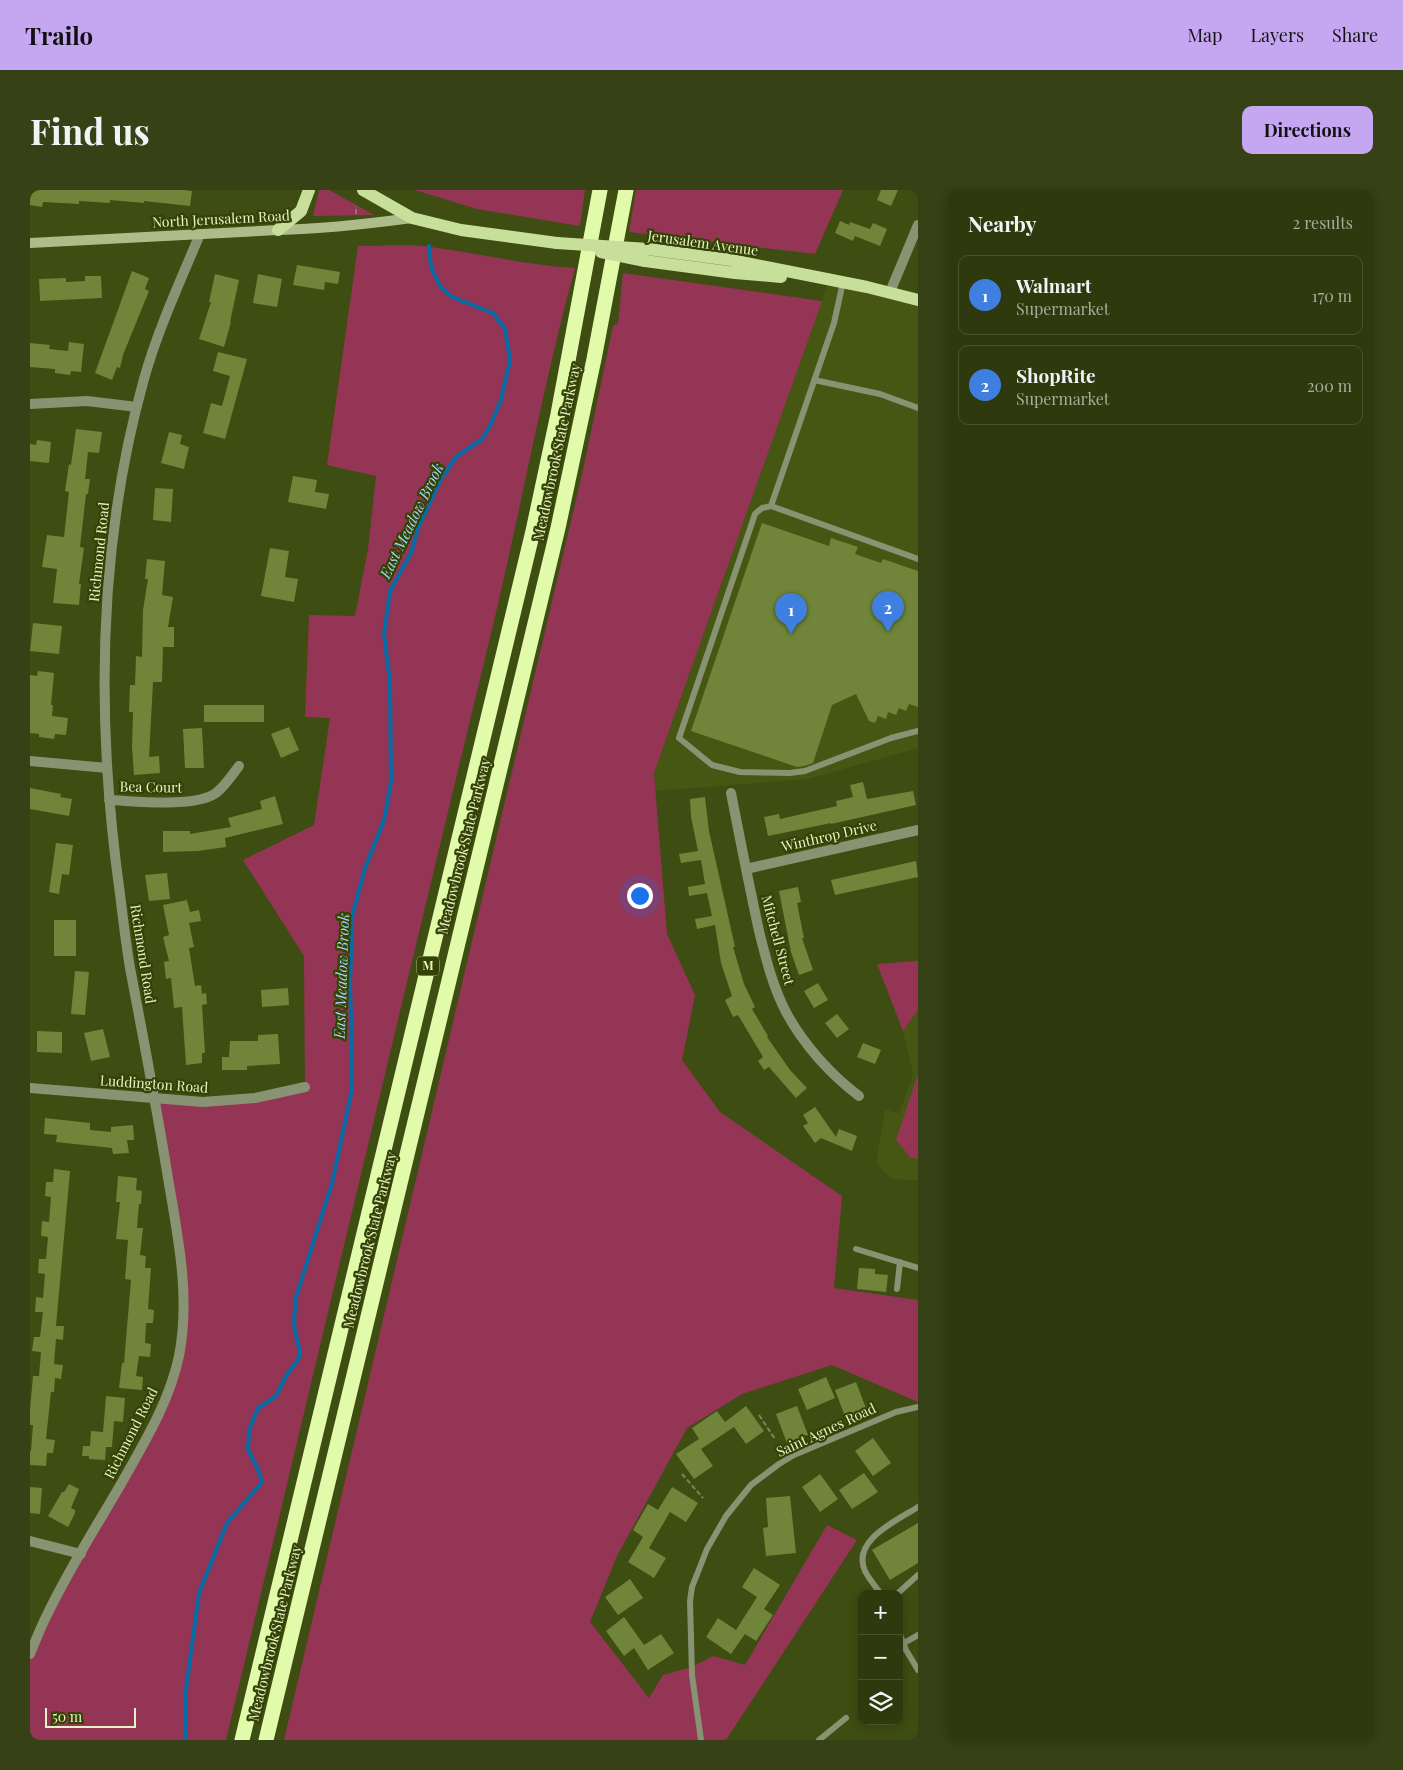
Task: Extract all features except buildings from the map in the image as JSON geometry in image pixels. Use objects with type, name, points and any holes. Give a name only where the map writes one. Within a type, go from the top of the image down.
[{"type":"highway","name":"Meadowbrook State Parkway","points":[[242,1740],[532,531],[558,414],[600,190]]},
{"type":"highway","name":"Meadowbrook State Parkway","points":[[266,1740],[558,528],[594,359],[626,190]]},
{"type":"main road","points":[[278,230],[301,211],[309,190]]},
{"type":"main road","name":"Jerusalem Avenue","points":[[363,190],[412,218],[461,230],[646,255],[731,260],[890,292],[918,300]]},
{"type":"main road","name":"North Jerusalem Road","points":[[30,243],[306,230],[357,226],[412,218]]},
{"type":"street","points":[[890,292],[918,225]]},
{"type":"street","name":"Richmond Road","points":[[30,1654],[48,1612],[154,1425],[169,1392],[179,1355],[184,1310],[183,1266],[155,1099],[128,958],[111,833],[103,697],[106,605],[113,533],[122,476],[145,376],[161,328],[200,234]]},
{"type":"street","points":[[30,404],[87,401],[137,407]]},
{"type":"street","points":[[30,761],[107,768]]},
{"type":"street","name":"Bea Court","points":[[109,800],[183,802],[198,800],[214,795],[239,766]]},
{"type":"street","name":"Mitchell Street","points":[[731,793],[768,966],[787,1014],[813,1051],[859,1096]]},
{"type":"street","name":"Winthrop Drive","points":[[746,869],[918,830]]},
{"type":"street","name":"Luddington Road","points":[[30,1088],[203,1102],[255,1098],[305,1087]]},
{"type":"street","points":[[30,1541],[80,1554]]},
{"type":"lane","points":[[771,506],[834,323],[843,282]]},
{"type":"lane","points":[[814,380],[880,394],[918,408]]},
{"type":"lane","points":[[918,559],[771,506],[762,508],[755,514],[679,738],[712,766],[740,772],[790,773],[805,771],[890,738],[918,731]]},
{"type":"lane","points":[[856,1250],[918,1268]]},
{"type":"lane","points":[[897,1289],[900,1262]]},
{"type":"lane","name":"Saint Agnes Road","points":[[701,1740],[692,1675],[690,1601],[692,1587],[707,1549],[726,1516],[751,1485],[794,1455],[896,1412],[918,1407]]},
{"type":"lane","points":[[877,1590],[864,1570],[862,1560],[864,1549],[870,1538],[918,1507]]},
{"type":"lane","points":[[902,1590],[918,1576]]},
{"type":"lane","points":[[900,1635],[918,1670]]},
{"type":"lane","points":[[904,1643],[918,1635]]},
{"type":"lane","points":[[819,1740],[846,1718]]},
{"type":"path","points":[[356,206],[356,214]]},
{"type":"path","points":[[759,1415],[775,1439]]},
{"type":"path","points":[[682,1474],[703,1498]]},
{"type":"shaded area","points":[[319,190],[329,190],[374,215],[313,216]]},
{"type":"shaded area","points":[[415,190],[585,190],[580,226],[477,209]]},
{"type":"shaded area","points":[[636,190],[843,190],[815,254],[629,232]]},
{"type":"shaded area","points":[[412,245],[534,264],[575,268],[551,362],[499,599],[226,1740],[30,1740],[30,1654],[169,1392],[184,1309],[155,1099],[203,1102],[305,1087],[304,956],[243,860],[314,825],[330,718],[305,717],[309,615],[355,616],[368,549],[376,476],[327,465],[358,246]]},
{"type":"shaded area","points":[[623,273],[822,301],[654,773],[667,934],[695,995],[682,1060],[720,1112],[842,1196],[834,1288],[918,1300],[918,1402],[832,1365],[742,1394],[687,1428],[617,1556],[590,1622],[649,1698],[663,1675],[692,1667],[713,1656],[745,1665],[827,1525],[857,1540],[726,1740],[284,1740],[583,470],[613,326],[618,323]]},
{"type":"shaded area","points":[[829,280],[918,300],[918,748],[808,779],[655,791],[654,773]]},
{"type":"shaded area","points":[[918,961],[918,1010],[903,1031],[877,964]]},
{"type":"shaded area","points":[[918,1010],[918,1180],[892,1179],[876,1164],[885,1109],[899,1114],[913,1074],[903,1031]]},
{"type":"shaded area","points":[[918,1074],[918,1159],[910,1157],[896,1140]]},
{"type":"waterway","name":"East Meadow Brook","points":[[186,1740],[186,1689],[199,1593],[227,1523],[262,1482],[258,1469],[248,1450],[249,1430],[258,1408],[276,1396],[286,1376],[299,1358],[300,1352],[294,1321],[296,1297],[332,1183],[351,1094],[350,986],[352,917],[365,868],[384,820],[391,782],[390,682],[384,634],[390,591],[411,553],[418,528],[441,479],[456,457],[482,439],[490,426],[501,400],[510,360],[505,329],[493,313],[452,297],[440,286],[431,267],[429,246]]},
{"type":"place","name":"ShopRite","points":[[888,632]]},
{"type":"place","name":"Walmart","points":[[791,634]]}]
